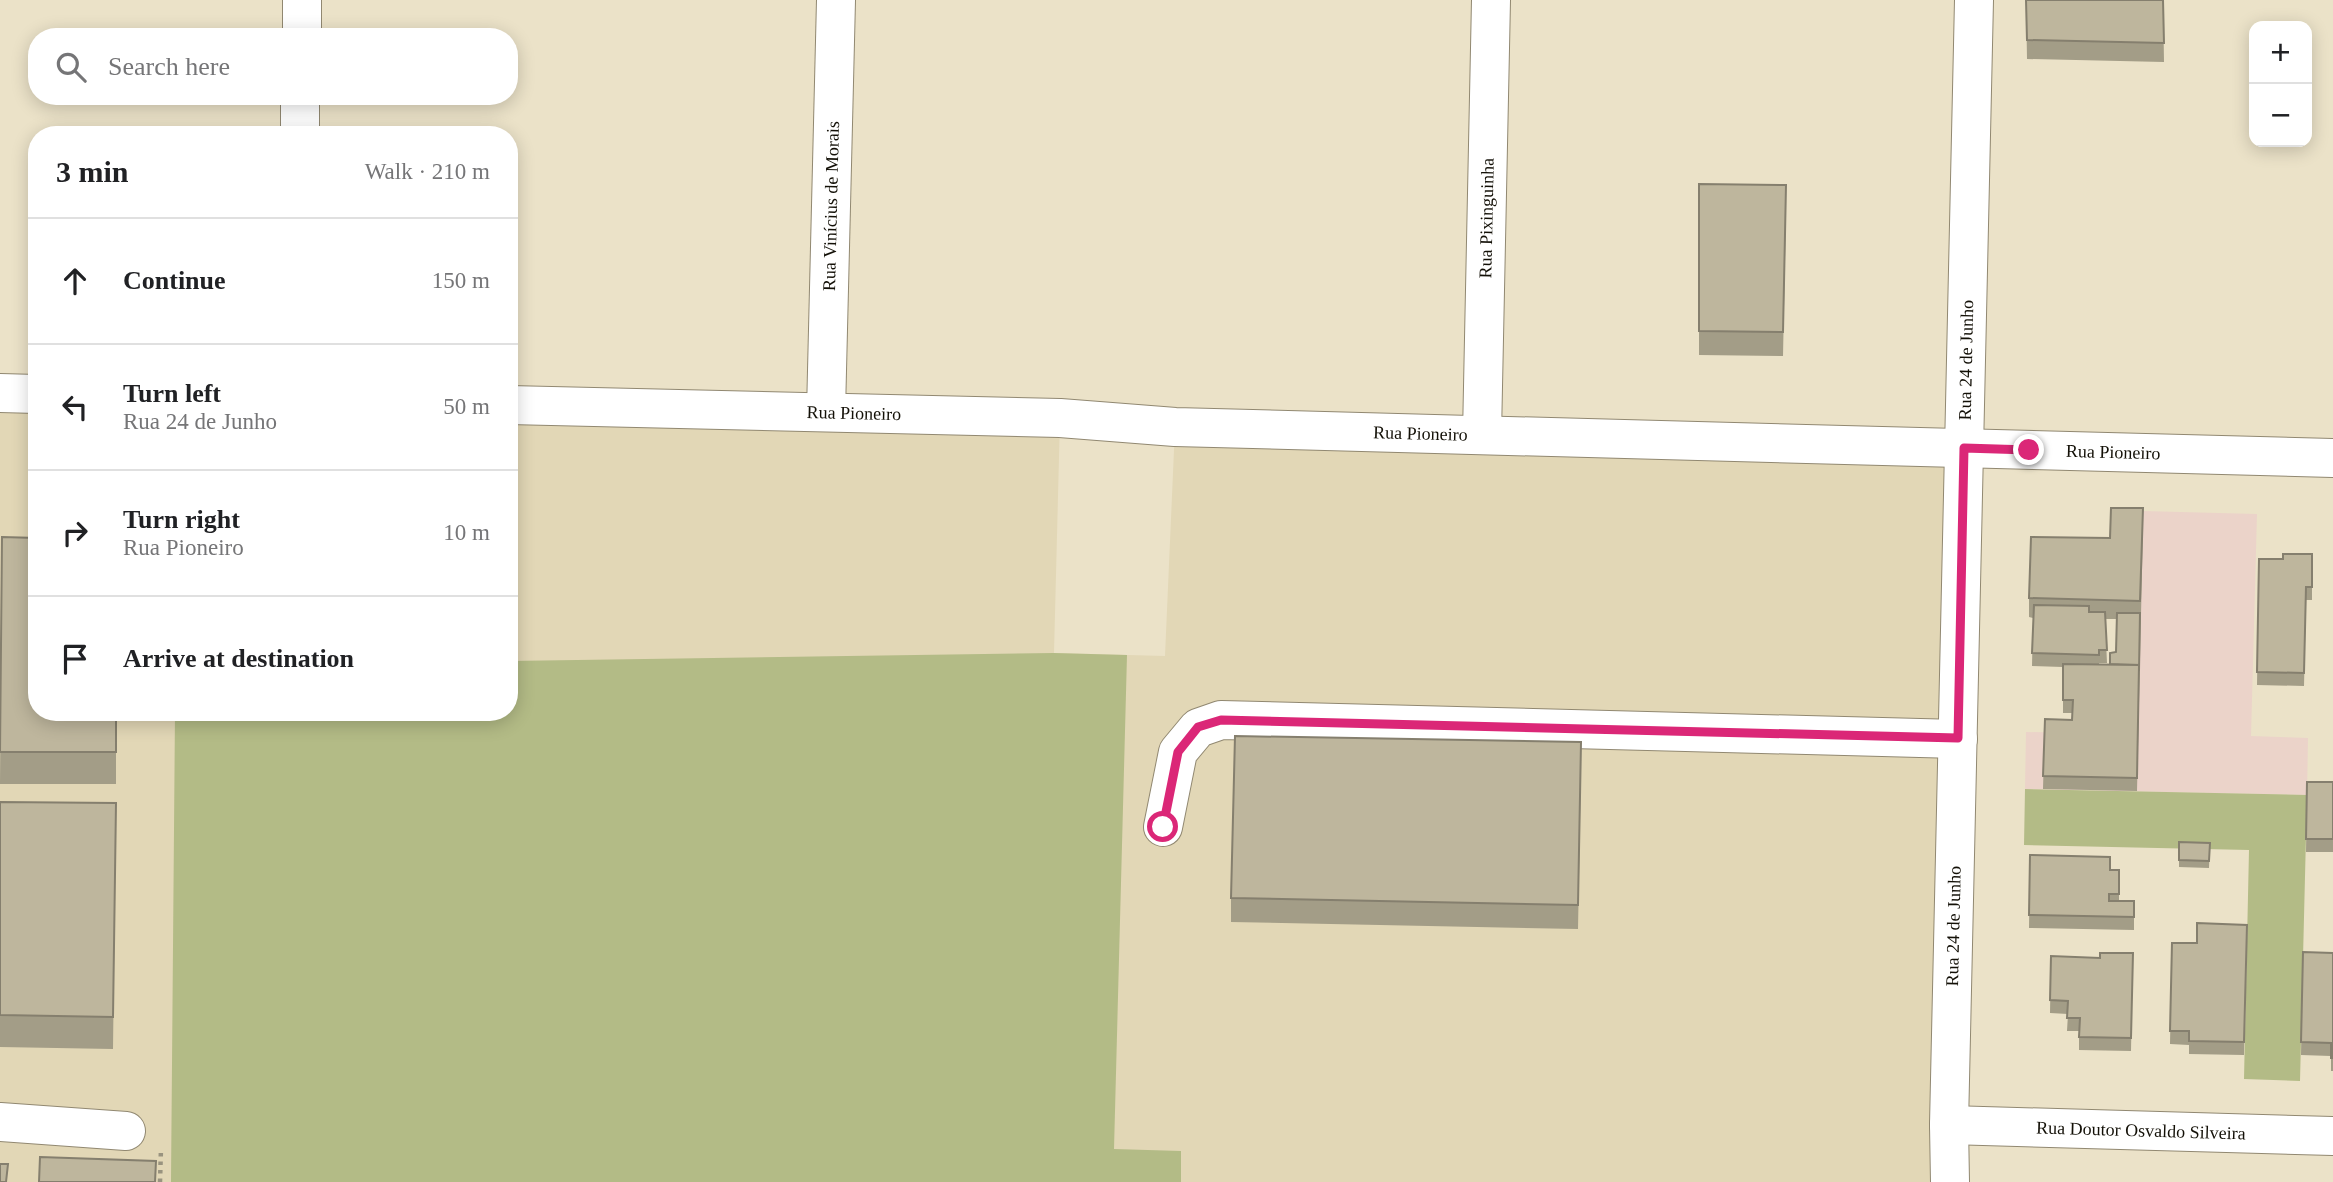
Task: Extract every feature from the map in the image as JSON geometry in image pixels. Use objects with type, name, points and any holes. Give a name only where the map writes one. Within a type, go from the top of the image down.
[{"type":"street","points":[[302,0],[302,28]]},
{"type":"street","name":"Rua Vinícius de Morais","points":[[826,412],[836,0]]},
{"type":"street","name":"Rua Pixinguinha","points":[[1482,435],[1491,0]]},
{"type":"street","name":"Rua 24 de Junho","points":[[1950,1182],[1948,1125],[1974,0]]},
{"type":"street","points":[[300,105],[300,126]]},
{"type":"street","points":[[0,393],[28,394]]},
{"type":"street","name":"Rua Pioneiro","points":[[518,405],[1060,418],[1175,427],[2333,458]]},
{"type":"street","points":[[1163,827],[1178,752],[1198,727],[1221,720],[1958,738]]},
{"type":"street","points":[[0,1122],[126,1131]]},
{"type":"street","name":"Rua Doutor Osvaldo Silveira","points":[[1948,1125],[2333,1136]]},
{"type":"shaded area","points":[[0,393],[28,394],[28,721],[518,721],[518,405],[1060,418],[1054,653],[1165,656],[1175,427],[1964,448],[1950,1182],[0,1182]]},
{"type":"shaded area","points":[[2143,511],[2257,514],[2251,736],[2308,738],[2307,795],[2025,789],[2026,732],[2138,734]]},
{"type":"green space","points":[[1054,653],[1127,655],[1114,1149],[1181,1151],[1181,1182],[171,1182],[175,721],[518,721],[518,661]]},
{"type":"green space","points":[[2025,789],[2307,795],[2300,1081],[2244,1079],[2249,850],[2024,845]]},
{"type":"building","points":[[2026,0],[2163,0],[2164,43],[2027,40]]},
{"type":"building","points":[[1699,184],[1786,185],[1783,332],[1699,331]]},
{"type":"building","points":[[2111,508],[2143,508],[2140,601],[2029,598],[2031,537],[2110,538]]},
{"type":"building","points":[[2,537],[28,538],[28,721],[116,721],[116,752],[0,752]]},
{"type":"building","points":[[2283,554],[2312,554],[2312,587],[2306,587],[2304,673],[2257,672],[2259,559],[2283,559]]},
{"type":"building","points":[[2034,605],[2089,606],[2089,612],[2105,612],[2107,650],[2099,650],[2099,655],[2032,653]]},
{"type":"building","points":[[2117,613],[2140,613],[2139,671],[2139,665],[2110,664],[2110,653],[2116,652]]},
{"type":"building","points":[[2063,664],[2139,665],[2137,778],[2043,776],[2045,719],[2072,720],[2073,700],[2063,700]]},
{"type":"building","points":[[1235,736],[1581,742],[1578,905],[1231,898]]},
{"type":"building","points":[[2307,782],[2333,782],[2333,839],[2306,839]]},
{"type":"building","points":[[0,802],[116,803],[113,1017],[0,1015]]},
{"type":"building","points":[[2179,842],[2210,843],[2209,861],[2179,860]]},
{"type":"building","points":[[2030,855],[2110,857],[2110,870],[2119,870],[2119,894],[2109,894],[2109,901],[2134,901],[2134,917],[2029,915]]},
{"type":"building","points":[[2197,923],[2247,925],[2244,1042],[2189,1041],[2189,1031],[2170,1031],[2172,943],[2197,943]]},
{"type":"building","points":[[2303,952],[2333,953],[2333,1058],[2331,1043],[2301,1042]]},
{"type":"building","points":[[2100,953],[2133,953],[2131,1038],[2079,1037],[2080,1018],[2067,1018],[2068,1001],[2050,1000],[2051,956],[2100,958]]},
{"type":"building","points":[[40,1157],[156,1161],[155,1182],[39,1182]]},
{"type":"building","points":[[0,1164],[8,1164],[6,1182],[0,1182]]},
{"type":"route","points":[[1163,827],[1178,752],[1198,727],[1221,720],[1958,738],[1964,448],[2029,450]]}]
